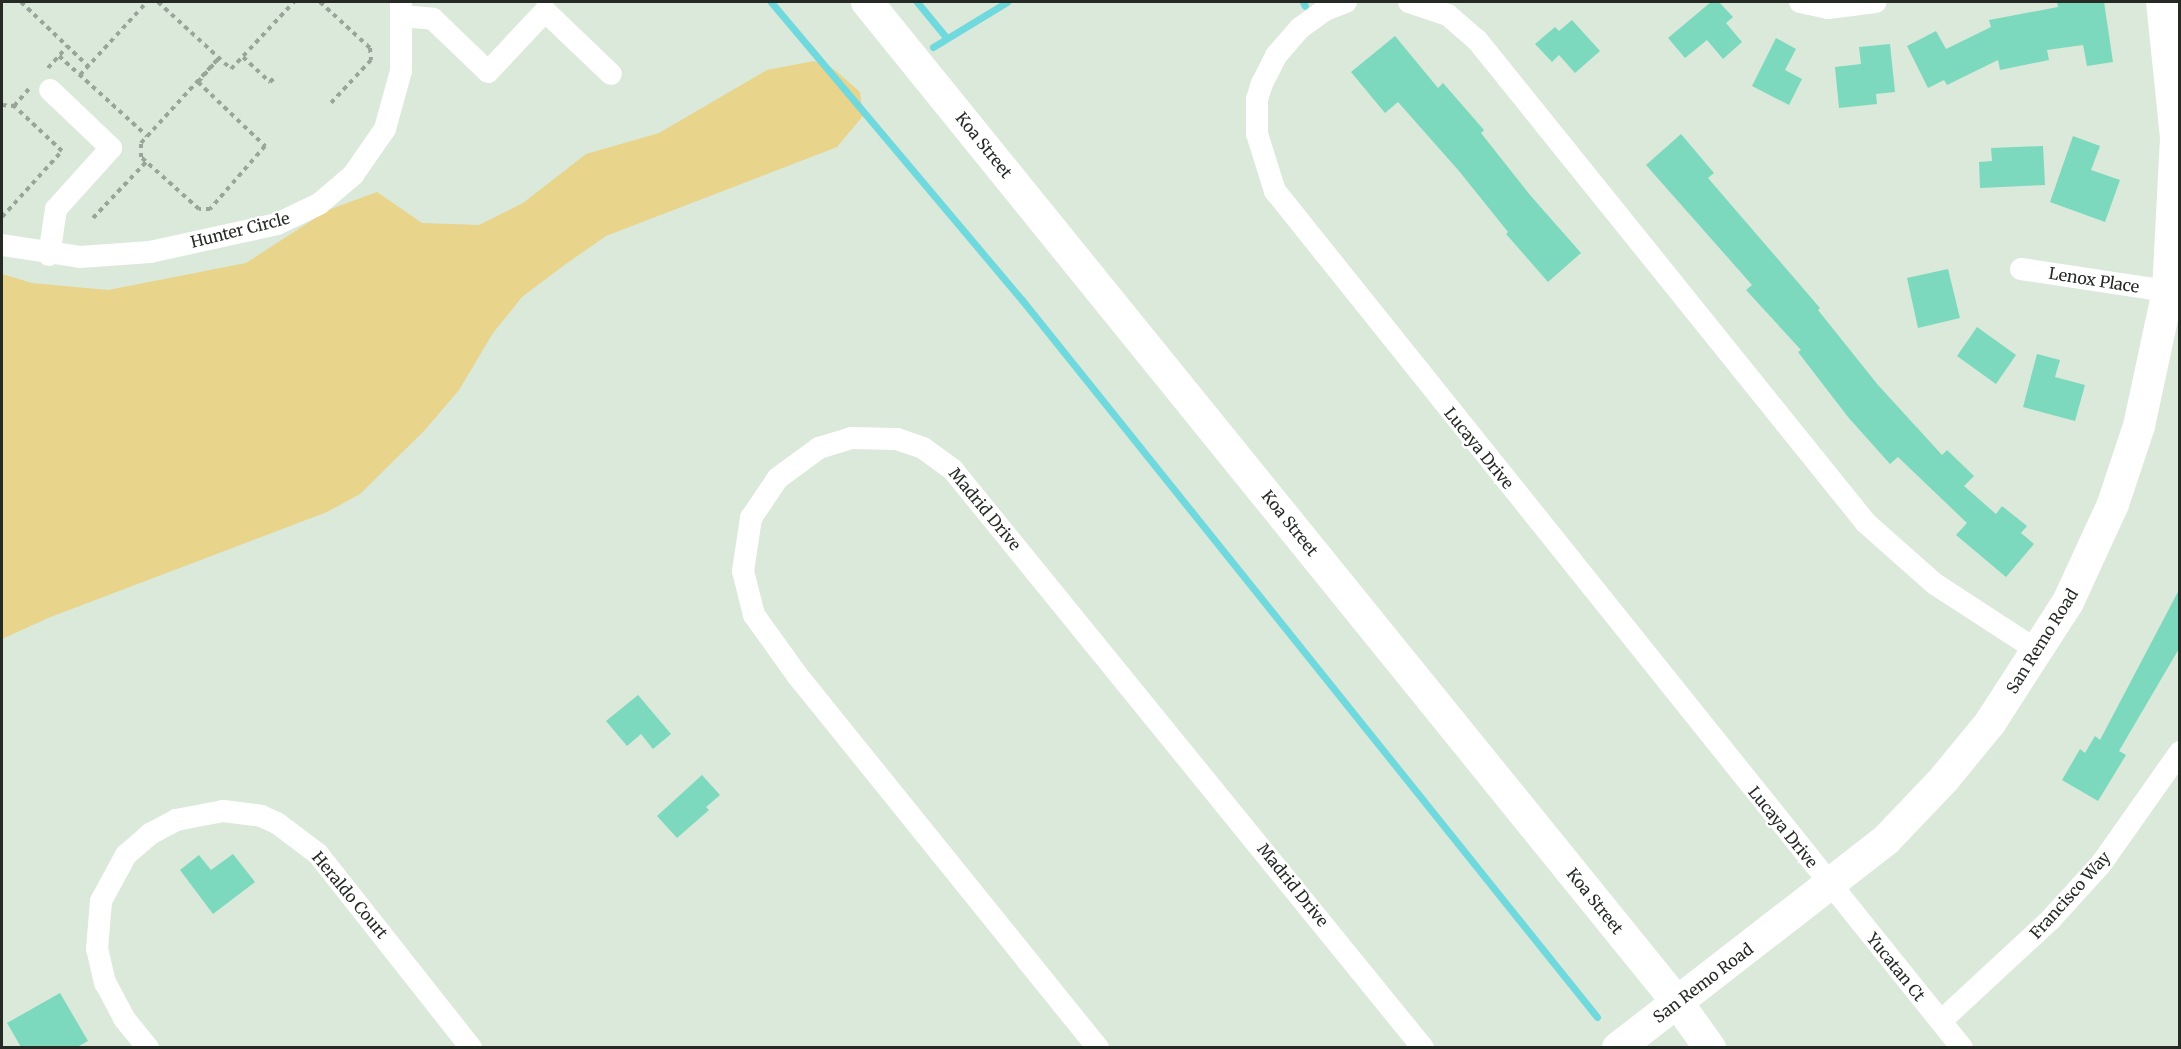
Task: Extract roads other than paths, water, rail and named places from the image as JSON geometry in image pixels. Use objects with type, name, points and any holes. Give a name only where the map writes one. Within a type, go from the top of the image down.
[{"type":"main road","name":"Koa Street","points":[[867,2],[1677,1002],[1710,1047]]},
{"type":"main road","name":"San Remo Road","points":[[1618,1047],[1830,886],[1886,840],[1944,779],[1990,723],[2068,602],[2113,504],[2139,426],[2174,292],[2175,67],[2162,2]]},
{"type":"street","name":"Lucaya Drive","points":[[1346,2],[1325,10],[1300,28],[1264,77],[1257,99],[1257,134],[1275,191],[1830,886]]},
{"type":"street","points":[[1409,2],[1448,15],[1477,40],[1866,523],[1935,584],[2038,651]]},
{"type":"street","points":[[1800,2],[1828,8],[1876,2]]},
{"type":"street","points":[[401,9],[433,19],[488,72],[545,11],[611,74]]},
{"type":"street","name":"Hunter Circle","points":[[2,245],[49,255],[98,257],[150,252],[277,224],[319,204],[353,175],[386,129],[401,71],[401,9]]},
{"type":"street","points":[[49,255],[56,209],[111,148],[50,90]]},
{"type":"street","name":"Lenox Place","points":[[2021,269],[2174,292]]},
{"type":"street","name":"Madrid Drive","points":[[1098,1047],[797,675],[754,615],[743,571],[751,518],[778,478],[819,448],[858,437],[897,439],[923,448],[953,470],[1423,1047]]},
{"type":"street","name":"Francisco Way","points":[[1941,1022],[2036,934],[2101,864],[2180,752]]},
{"type":"street","name":"Heraldo Court","points":[[148,1047],[124,1018],[105,983],[97,949],[101,901],[126,855],[150,834],[189,816],[223,811],[261,816],[277,823],[318,854],[471,1047]]},
{"type":"street","name":"Yucatan Ct","points":[[1830,886],[1962,1047]]},
{"type":"waterway","points":[[771,2],[1022,300],[1597,1017]]},
{"type":"waterway","points":[[917,2],[946,37]]},
{"type":"waterway","points":[[933,47],[1007,2]]},
{"type":"waterway","points":[[1303,2],[1305,6]]}]
